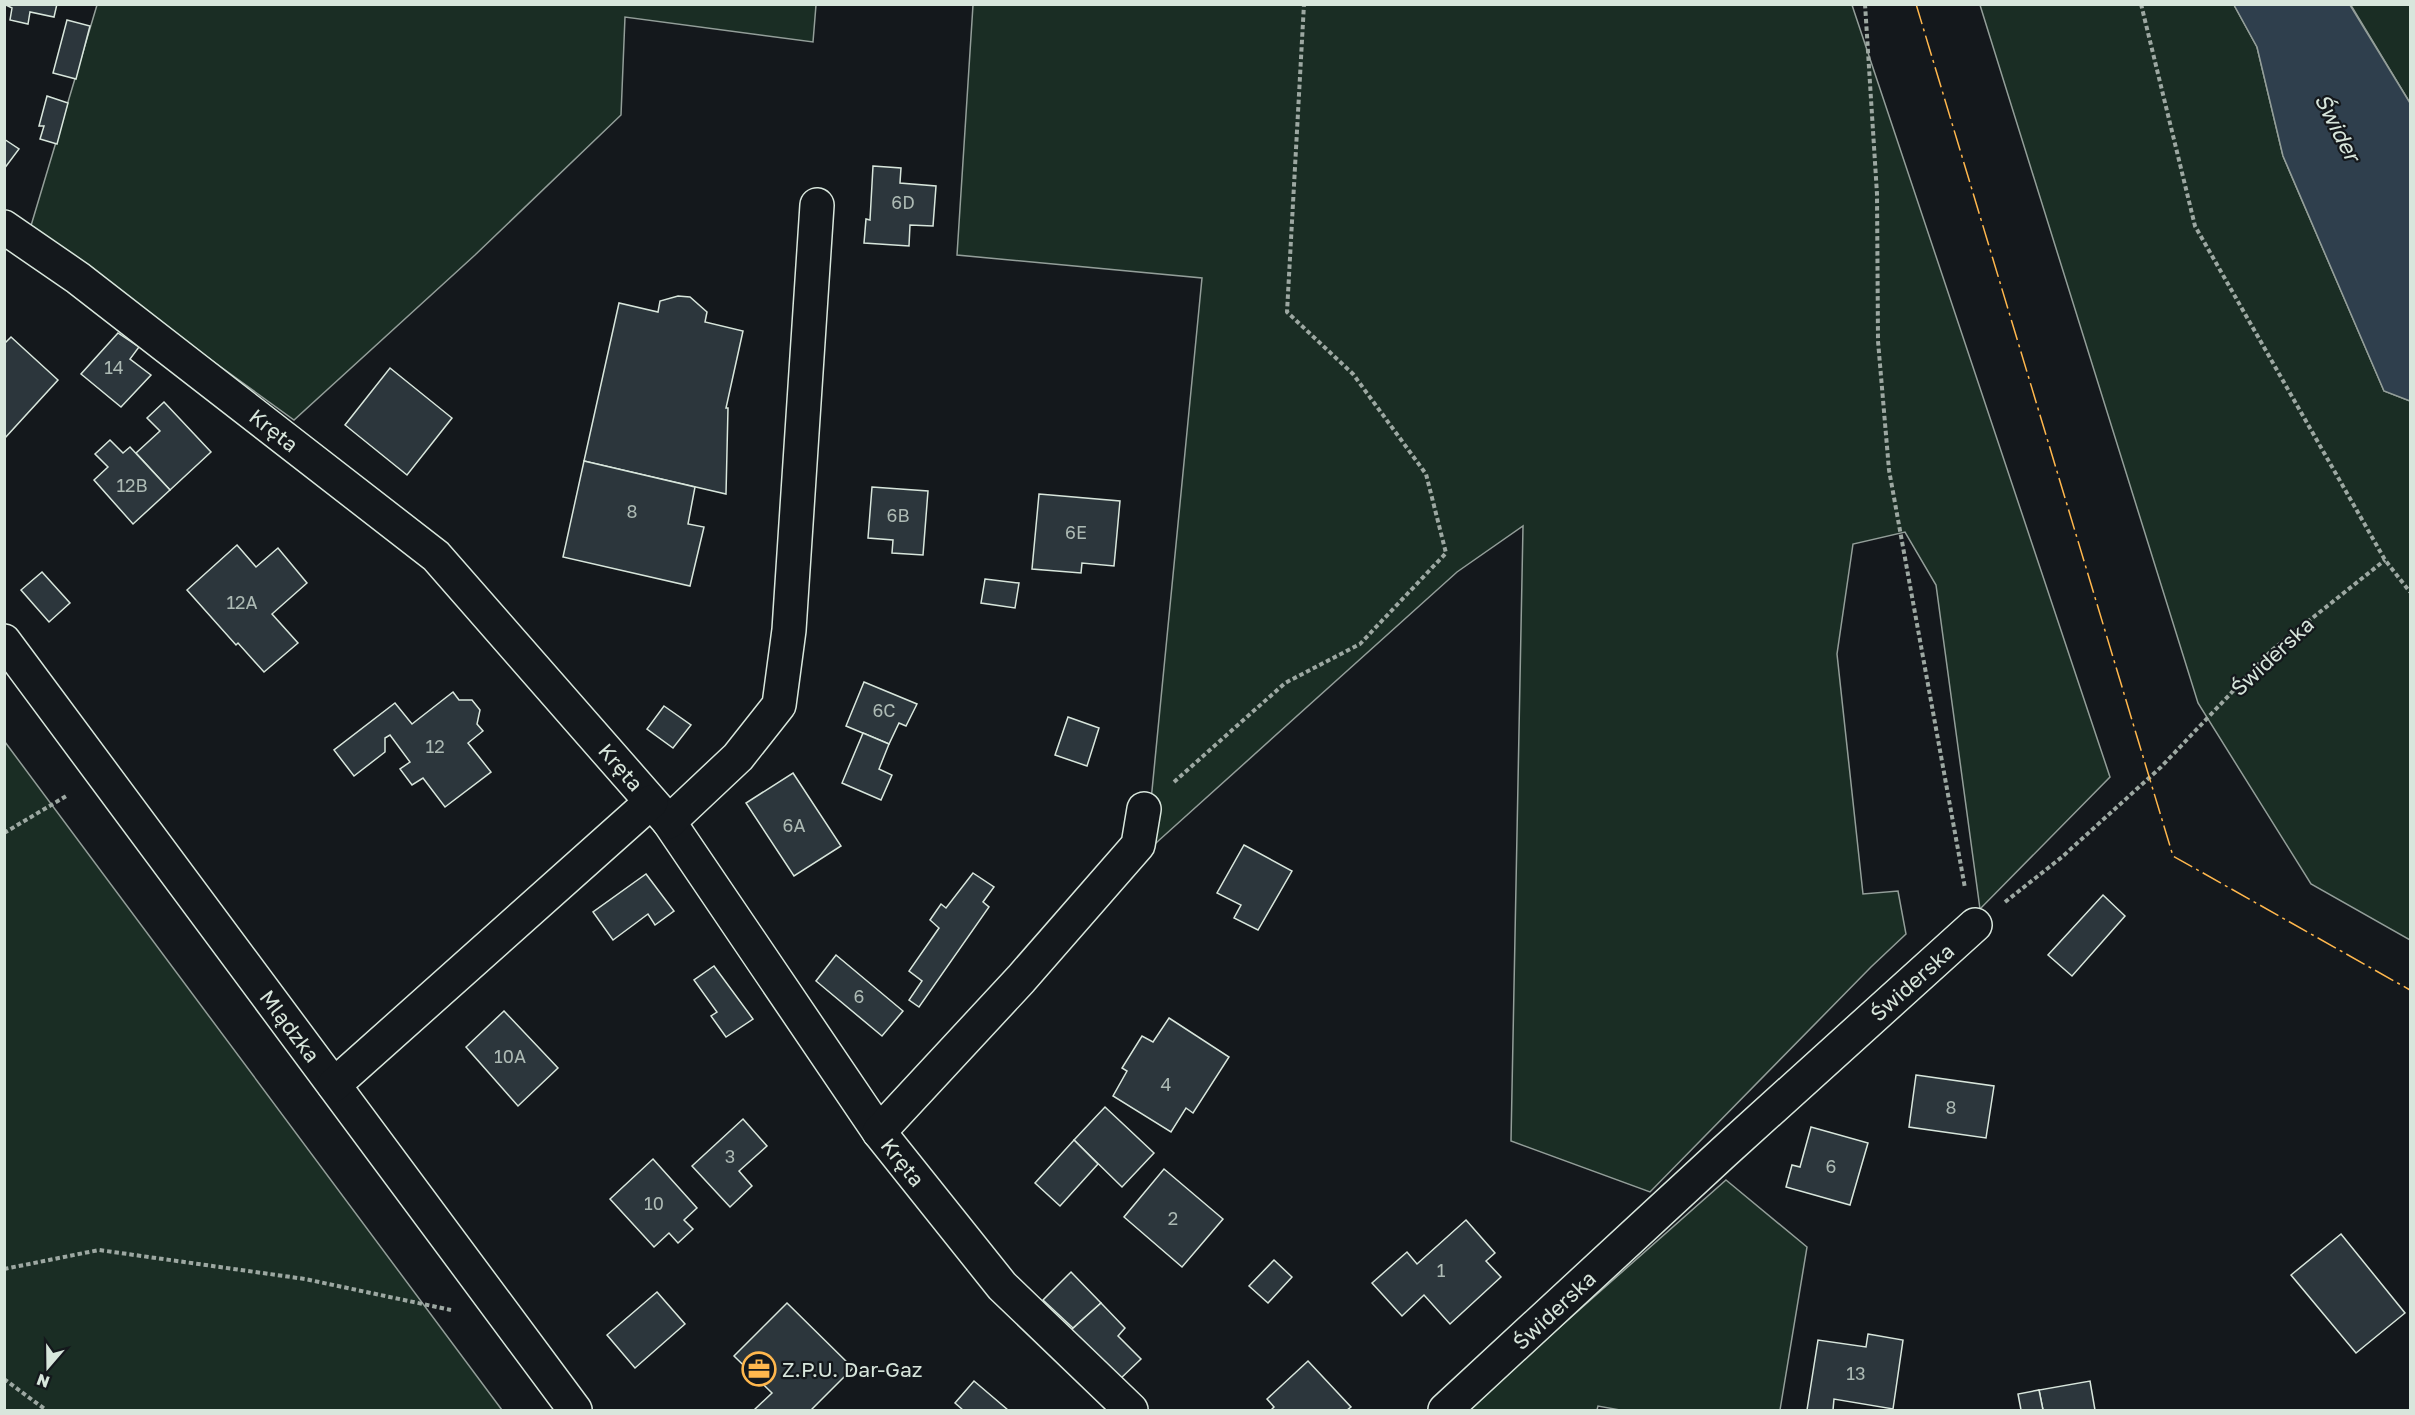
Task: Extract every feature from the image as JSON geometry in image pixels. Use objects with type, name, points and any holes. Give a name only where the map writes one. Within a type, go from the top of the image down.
[{"type":"street","points":[[334,1085],[660,812],[738,757],[779,705],[789,630],[817,205]]},
{"type":"street","name":"Kręta","points":[[4,227],[78,278],[436,556],[660,812],[879,1132],[1002,1286],[1131,1410]]},
{"type":"street","name":"Mlądzka","points":[[4,641],[575,1410]]},
{"type":"street","points":[[879,1132],[1021,979],[1138,845],[1144,809]]},
{"type":"street","name":"Świderska","points":[[1445,1410],[1724,1152],[1975,925]]},
{"type":"path","points":[[1144,809],[1285,683],[1360,644],[1446,553],[1426,474],[1353,374],[1287,312],[1305,4]]},
{"type":"path","points":[[1865,4],[1877,194],[1878,341],[1890,470],[1962,879],[1975,925]]},
{"type":"path","points":[[2141,4],[2195,226],[2385,560],[2410,592]]},
{"type":"path","name":"Świderska","points":[[1975,925],[2062,856],[2161,767],[2271,651],[2385,560]]},
{"type":"path","points":[[4,833],[102,773]]},
{"type":"path","points":[[4,1269],[99,1250],[305,1279],[510,1323]]},
{"type":"path","points":[[4,1379],[46,1410]]},
{"type":"green space","points":[[97,5],[816,5],[813,42],[625,17],[621,115],[475,255],[294,420],[30,229]]},
{"type":"green space","points":[[973,5],[1852,5],[2110,777],[1980,909],[1936,585],[1905,532],[1853,544],[1837,654],[1863,894],[1898,891],[1906,934],[1650,1192],[1511,1141],[1523,526],[1457,572],[1146,852],[1202,278],[957,255]]},
{"type":"green space","points":[[1980,5],[2234,5],[2257,47],[2283,156],[2384,391],[2410,401],[2410,940],[2311,884],[2198,703]]},
{"type":"green space","points":[[2350,5],[2410,5],[2410,103],[2352,7]]},
{"type":"green space","points":[[5,742],[502,1410],[5,1410]]},
{"type":"green space","points":[[1726,1180],[1807,1247],[1780,1410],[1620,1410],[1598,1406],[1597,1410],[1466,1410]]},
{"type":"water","name":"Świder","points":[[2234,5],[2350,5],[2410,103],[2410,401],[2384,391],[2283,156],[2257,47]]},
{"type":"building","points":[[4,4],[57,4],[54,17],[30,12],[28,24],[10,20],[12,8]]},
{"type":"building","points":[[67,20],[90,26],[76,79],[53,73]]},
{"type":"building","points":[[47,96],[68,103],[57,144],[40,139],[44,126],[39,126]]},
{"type":"building","points":[[4,139],[19,149],[4,169]]},
{"type":"building","points":[[873,166],[901,168],[900,183],[936,186],[933,226],[910,225],[909,246],[864,243],[866,219],[870,220]]},
{"type":"building","points":[[678,296],[690,297],[707,312],[705,322],[743,331],[726,408],[728,408],[726,494],[584,461],[619,303],[658,312],[660,301]]},
{"type":"building","points":[[118,333],[139,347],[130,359],[151,375],[121,407],[81,374]]},
{"type":"building","points":[[11,337],[58,380],[4,439],[4,344]]},
{"type":"building","points":[[390,368],[452,418],[407,475],[345,425]]},
{"type":"building","points":[[164,402],[211,452],[170,490],[136,453],[160,431],[147,418]]},
{"type":"building","points":[[110,440],[123,453],[130,447],[170,490],[133,524],[94,480],[108,467],[95,454]]},
{"type":"building","points":[[584,461],[695,487],[688,524],[704,527],[690,586],[563,557]]},
{"type":"building","points":[[872,487],[928,491],[923,555],[892,553],[893,540],[868,538]]},
{"type":"building","points":[[1039,494],[1120,501],[1114,566],[1082,563],[1081,573],[1032,569]]},
{"type":"building","points":[[237,545],[256,567],[278,548],[307,583],[272,614],[298,643],[264,672],[238,643],[236,645],[187,590]]},
{"type":"building","points":[[42,572],[70,603],[49,622],[21,590]]},
{"type":"building","points":[[985,579],[1019,583],[1015,608],[981,603]]},
{"type":"building","points":[[864,682],[917,704],[906,726],[899,723],[889,744],[846,726]]},
{"type":"building","points":[[453,692],[459,700],[472,700],[480,710],[477,724],[483,731],[468,743],[491,772],[445,807],[423,778],[412,785],[400,769],[410,762],[390,735],[385,738],[385,752],[354,776],[334,750],[395,703],[412,724]]},
{"type":"building","points":[[664,706],[691,725],[673,748],[647,729]]},
{"type":"building","points":[[1068,717],[1099,728],[1087,766],[1055,755]]},
{"type":"building","points":[[863,733],[889,744],[879,769],[892,775],[881,800],[842,783]]},
{"type":"building","points":[[793,773],[841,846],[794,876],[746,803]]},
{"type":"building","points":[[1244,845],[1292,871],[1258,930],[1234,918],[1241,905],[1217,893]]},
{"type":"building","points":[[973,873],[994,887],[983,902],[989,907],[919,1007],[909,1000],[922,981],[909,971],[939,928],[930,920],[941,904],[946,908]]},
{"type":"building","points":[[646,874],[674,911],[655,925],[648,914],[613,940],[593,912]]},
{"type":"building","points":[[2103,895],[2125,916],[2072,976],[2048,955]]},
{"type":"building","points":[[836,955],[903,1011],[882,1036],[816,981]]},
{"type":"building","points":[[714,966],[753,1019],[726,1037],[711,1016],[717,1012],[694,980]]},
{"type":"building","points":[[504,1011],[558,1068],[518,1106],[466,1047]]},
{"type":"building","points":[[1169,1018],[1229,1057],[1193,1113],[1186,1108],[1171,1132],[1113,1096],[1127,1071],[1122,1068],[1142,1036],[1153,1042]]},
{"type":"building","points":[[1916,1075],[1994,1086],[1986,1138],[1909,1127]]},
{"type":"building","points":[[1105,1107],[1154,1153],[1122,1187],[1074,1140]]},
{"type":"building","points":[[743,1119],[767,1146],[739,1171],[752,1186],[730,1207],[692,1166]]},
{"type":"building","points":[[1811,1127],[1868,1143],[1850,1205],[1786,1187],[1792,1165],[1800,1167]]},
{"type":"building","points":[[1074,1140],[1098,1164],[1060,1206],[1035,1183]]},
{"type":"building","points":[[653,1159],[697,1208],[684,1220],[693,1229],[678,1243],[669,1233],[654,1247],[610,1199]]},
{"type":"building","points":[[1164,1169],[1223,1219],[1182,1267],[1124,1217]]},
{"type":"building","points":[[1466,1220],[1495,1253],[1486,1261],[1501,1277],[1450,1324],[1424,1295],[1402,1316],[1372,1283],[1407,1252],[1417,1264]]},
{"type":"building","points":[[2341,1234],[2405,1313],[2356,1353],[2291,1275]]},
{"type":"building","points":[[1274,1260],[1292,1277],[1268,1303],[1249,1286]]},
{"type":"building","points":[[1071,1272],[1101,1303],[1073,1328],[1043,1300]]},
{"type":"building","points":[[657,1292],[685,1324],[635,1368],[607,1335]]},
{"type":"building","points":[[787,1303],[853,1368],[811,1410],[754,1410],[772,1393],[734,1356]]},
{"type":"building","points":[[1101,1303],[1125,1328],[1118,1336],[1141,1359],[1119,1380],[1070,1331]]},
{"type":"building","points":[[1868,1334],[1903,1340],[1893,1409],[1834,1399],[1833,1410],[1807,1410],[1818,1340],[1866,1347]]},
{"type":"building","points":[[1308,1361],[1351,1407],[1347,1410],[1271,1410],[1274,1407],[1267,1399]]},
{"type":"building","points":[[974,1381],[1008,1410],[963,1410],[955,1403]]},
{"type":"building","points":[[2090,1381],[2095,1410],[2043,1410],[2039,1390]]},
{"type":"building","points":[[2039,1390],[2043,1410],[2021,1410],[2018,1394]]},
{"type":"power","points":[[1916,4],[2173,856],[2410,990]]},
{"type":"place","name":"Z.P.U. Dar-Gaz","points":[[759,1369]]}]
